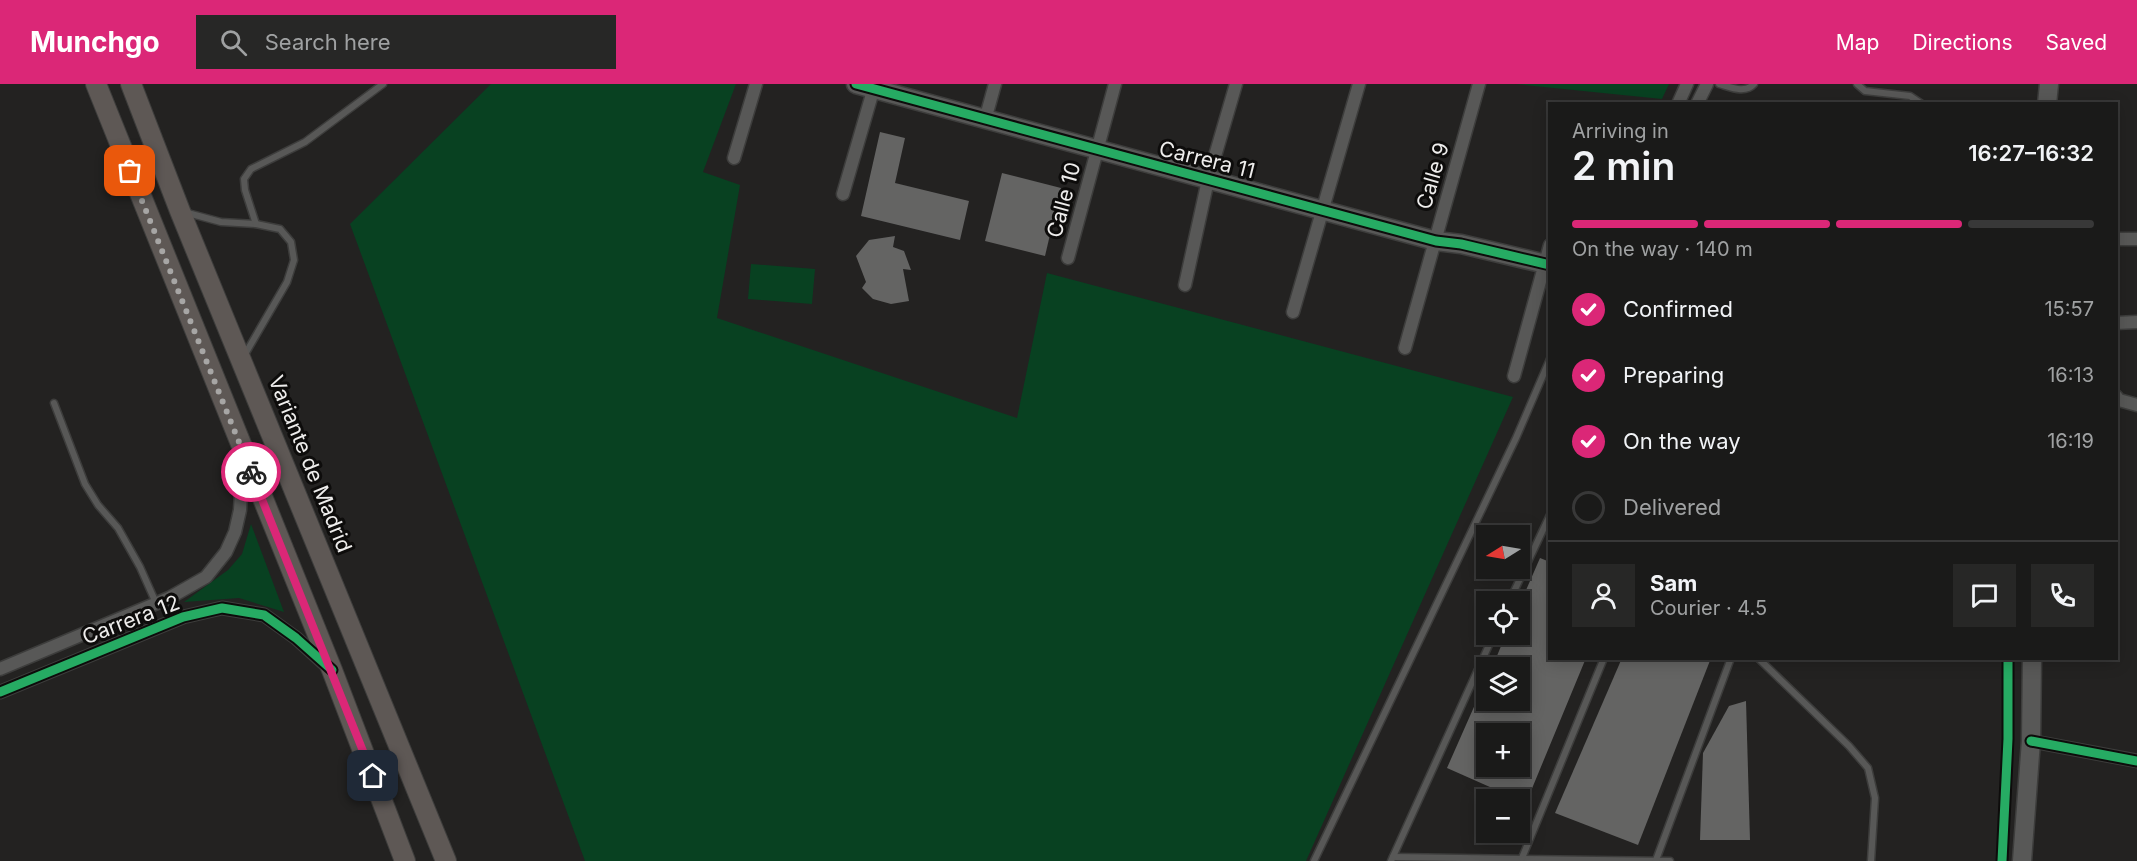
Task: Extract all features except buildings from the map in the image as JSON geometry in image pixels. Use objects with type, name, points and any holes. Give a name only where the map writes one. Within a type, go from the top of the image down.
[{"type":"main road","points":[[96,84],[332,670],[405,861]]},
{"type":"main road","name":"Variante de Madrid","points":[[131,84],[180,211],[446,861]]},
{"type":"street","points":[[734,158],[756,84]]},
{"type":"street","points":[[985,120],[994,84]]},
{"type":"street","name":"Calle 10","points":[[1068,258],[1115,84]]},
{"type":"street","points":[[1185,285],[1208,180],[1236,84]]},
{"type":"street","points":[[1293,312],[1359,84]]},
{"type":"street","name":"Calle 9","points":[[1405,348],[1479,84]]},
{"type":"street","points":[[1679,102],[1687,84]]},
{"type":"street","points":[[1698,102],[1707,84]]},
{"type":"street","points":[[2047,102],[2049,84]]},
{"type":"street","points":[[843,194],[868,86]]},
{"type":"street","name":"Carrera 11","points":[[868,86],[985,120],[1436,241],[1461,244],[1547,264]]},
{"type":"street","points":[[2118,238],[2137,239]]},
{"type":"street","points":[[1514,376],[1547,264]]},
{"type":"street","points":[[2118,323],[2137,322]]},
{"type":"street","points":[[2118,399],[2137,405]]},
{"type":"street","name":"Carrera 12","points":[[0,669],[156,604],[206,577],[226,552],[235,532],[240,510],[243,452]]},
{"type":"street","name":"Carrera 12","points":[[0,692],[183,617],[222,608],[264,615],[296,638],[332,670]]},
{"type":"street","points":[[2022,861],[2031,741],[2032,660]]},
{"type":"street","points":[[2031,741],[2137,761]]},
{"type":"lane","points":[[256,224],[245,190],[244,178],[250,169],[305,142],[383,84]]},
{"type":"lane","points":[[1719,84],[1738,90],[1750,88],[1754,84]]},
{"type":"lane","points":[[1857,84],[1865,91],[1910,96],[1919,102]]},
{"type":"lane","points":[[180,211],[221,222],[256,224],[280,229],[291,242],[294,260],[287,282],[242,359]]},
{"type":"lane","points":[[1314,861],[1516,438],[1548,364]]},
{"type":"lane","points":[[54,403],[85,484],[98,505],[118,528],[140,567],[156,604]]},
{"type":"lane","points":[[1514,591],[1548,519]]},
{"type":"lane","points":[[1489,645],[1392,859],[1522,858],[1670,861]]},
{"type":"lane","points":[[1522,858],[1603,660]]},
{"type":"lane","points":[[1656,860],[1730,660]]},
{"type":"lane","points":[[1760,660],[1849,746],[1868,768],[1875,798],[1871,861]]},
{"type":"green space","points":[[491,84],[736,84],[703,172],[740,185],[717,318],[1017,418],[1047,273],[1513,397],[1306,861],[585,861],[350,224]]},
{"type":"green space","points":[[1515,84],[1669,84],[1662,99]]},
{"type":"green space","points":[[751,264],[815,269],[812,304],[748,299]]},
{"type":"green space","points":[[251,524],[284,612],[239,598],[184,602],[228,570],[242,554]]},
{"type":"cycle path","points":[[856,84],[1436,241],[1461,244],[1548,265]]},
{"type":"cycle path","points":[[0,692],[183,617],[222,608],[264,615],[296,638],[332,670]]},
{"type":"cycle path","points":[[2002,861],[2008,739],[2008,660]]},
{"type":"cycle path","points":[[2031,741],[2137,761]]},
{"type":"way so far","points":[[130,171],[251,472]]},
{"type":"route","points":[[251,472],[373,776]]}]
